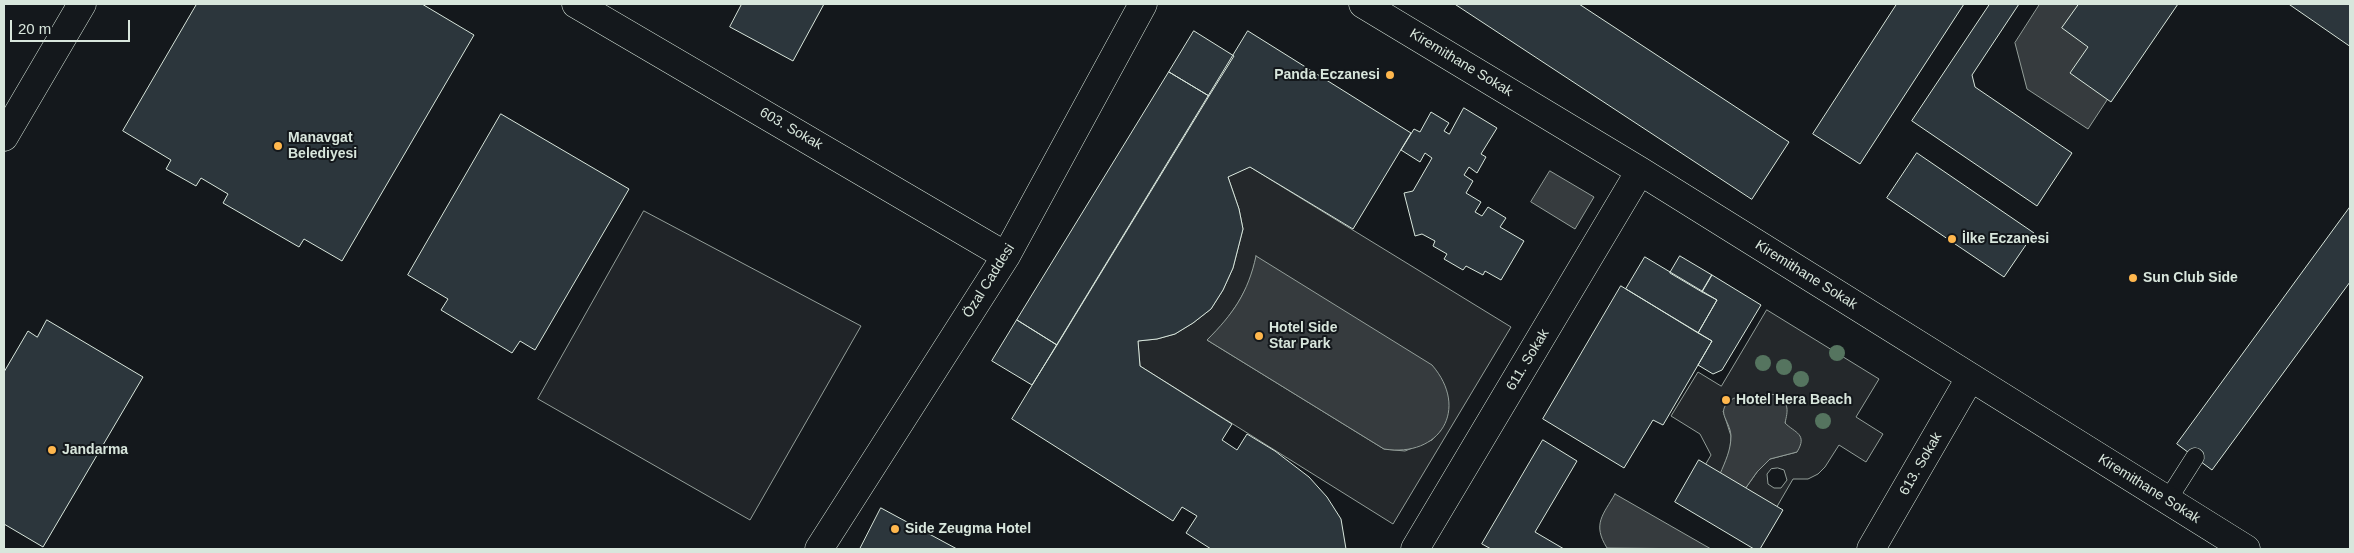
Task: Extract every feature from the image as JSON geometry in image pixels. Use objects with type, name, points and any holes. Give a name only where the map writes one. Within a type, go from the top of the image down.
[{"type":"street","points":[[4,137],[82,4]]},
{"type":"street","name":"603. Sokak","points":[[576,4],[1006,256]]},
{"type":"street","name":"Özal Caddesi","points":[[819,549],[1006,256],[1143,4]]},
{"type":"street","name":"Kiremithane Sokak","points":[[1363,4],[1640,171],[2246,549]]},
{"type":"street","name":"611. Sokak","points":[[1415,549],[1640,171]]},
{"type":"street","name":"613. Sokak","points":[[1870,549],[1970,378]]},
{"type":"lane","points":[[2167,501],[2195,457]]},
{"type":"shaded area","points":[[2040,4],[2085,4],[2069,28],[2094,46],[2111,94],[2088,129],[2027,89],[2015,43]]},
{"type":"shaded area","points":[[1250,167],[1511,327],[1393,524],[1140,366],[1138,341],[1157,339],[1175,334],[1211,309],[1223,290],[1233,268],[1243,229],[1239,209],[1228,177]],"holes":[[[1257,257],[1441,430],[1432,440],[1405,451],[1384,449],[1207,340],[1224,323],[1238,303],[1250,281]]]},
{"type":"shaded area","points":[[1550,171],[1594,197],[1575,229],[1531,202]]},
{"type":"shaded area","points":[[644,211],[861,326],[750,520],[538,399]]},
{"type":"shaded area","points":[[1256,256],[1432,365],[1443,382],[1448,398],[1448,413],[1443,427],[1434,438],[1420,446],[1404,450],[1384,449],[1207,340],[1232,312],[1244,292]]},
{"type":"shaded area","points":[[1767,310],[1879,379],[1856,417],[1883,434],[1866,462],[1839,445],[1825,467],[1818,474],[1808,479],[1793,479],[1775,510],[1704,467],[1711,455],[1700,434],[1671,416],[1698,372],[1721,386]],"holes":[[[1779,395],[1786,404],[1785,423],[1797,452],[1770,459],[1757,472],[1745,489],[1721,474],[1730,450],[1731,436],[1723,411],[1747,400],[1754,403],[1762,396]],[[1778,468],[1784,470],[1787,480],[1781,488],[1774,488],[1768,484],[1767,474],[1771,469]]]},
{"type":"shaded area","points":[[1767,394],[1779,395],[1785,402],[1787,415],[1785,423],[1799,434],[1801,438],[1800,446],[1797,452],[1770,459],[1757,472],[1745,489],[1720,474],[1731,441],[1730,430],[1724,416],[1724,411],[1728,403],[1734,398],[1754,403]]},
{"type":"shaded area","points":[[1615,494],[1711,549],[1607,548],[1600,532],[1600,526],[1603,514]]},
{"type":"building","name":"Manavgat Belediyesi","points":[[197,4],[422,4],[474,35],[342,261],[304,239],[299,247],[223,203],[228,194],[201,178],[196,186],[166,169],[171,160],[123,131]]},
{"type":"building","points":[[742,4],[824,4],[793,61],[730,27]]},
{"type":"building","points":[[1455,4],[1579,4],[1789,142],[1752,199]]},
{"type":"building","points":[[1897,4],[1964,4],[1860,164],[1813,134]]},
{"type":"building","points":[[1990,4],[2019,4],[1972,75],[1975,87],[2072,153],[2037,206],[1912,121]]},
{"type":"building","points":[[2079,4],[2178,4],[2111,102],[2070,73],[2088,47],[2062,28]]},
{"type":"building","points":[[2289,4],[2350,4],[2350,46]]},
{"type":"building","points":[[1194,31],[1234,56],[1209,96],[1169,72]]},
{"type":"building","points":[[1248,31],[1411,133],[1353,229],[1250,167],[1228,177],[1239,209],[1243,229],[1233,268],[1223,290],[1211,309],[1175,334],[1157,339],[1138,341],[1140,366],[1232,424],[1222,440],[1237,450],[1247,434],[1275,451],[1309,477],[1327,497],[1341,519],[1346,549],[1211,549],[1186,533],[1197,516],[1182,507],[1173,521],[1012,419]]},
{"type":"building","points":[[1169,72],[1209,96],[1057,345],[1017,320]]},
{"type":"building","points":[[1464,108],[1497,128],[1481,154],[1486,157],[1477,173],[1469,167],[1464,175],[1473,181],[1466,193],[1481,202],[1475,212],[1482,216],[1488,207],[1506,218],[1500,227],[1524,241],[1501,280],[1485,271],[1483,275],[1466,266],[1463,270],[1444,259],[1447,254],[1433,246],[1435,241],[1422,234],[1415,236],[1404,193],[1413,191],[1432,158],[1425,153],[1420,162],[1401,150],[1414,129],[1420,132],[1431,112],[1449,123],[1444,131],[1449,134]]},
{"type":"building","points":[[501,114],[629,189],[535,350],[520,341],[512,353],[441,310],[448,299],[408,275]]},
{"type":"building","points":[[1917,153],[2034,233],[2004,277],[1887,198]]},
{"type":"building","points":[[2350,207],[2350,282],[2212,470],[2177,444]]},
{"type":"building","points":[[1680,256],[1712,275],[1702,292],[1670,273]]},
{"type":"building","points":[[1645,257],[1717,300],[1698,333],[1626,289]]},
{"type":"building","points":[[1712,275],[1761,305],[1722,370],[1713,374],[1698,365],[1712,341],[1698,333],[1717,300],[1702,292]]},
{"type":"building","points":[[1621,286],[1712,341],[1663,425],[1653,420],[1624,468],[1543,419]]},
{"type":"building","name":"Jandarma","points":[[47,320],[143,377],[43,547],[4,524],[4,372],[28,331],[37,337]]},
{"type":"building","points":[[1017,320],[1057,345],[1032,385],[992,361]]},
{"type":"building","points":[[1543,440],[1577,461],[1535,532],[1564,549],[1491,549],[1482,544]]},
{"type":"building","points":[[1699,460],[1783,510],[1760,549],[1754,549],[1675,502]]},
{"type":"building","name":"Side Zeugma Hotel","points":[[881,508],[957,549],[860,549]]},
{"type":"place","name":"Panda Eczanesi","points":[[1390,75]]},
{"type":"place","name":"Manavgat Belediyesi","points":[[278,146]]},
{"type":"place","name":"İlke Eczanesi","points":[[1952,239]]},
{"type":"place","name":"Sun Club Side","points":[[2133,278]]},
{"type":"place","name":"Hotel Side Star Park","points":[[1259,336]]},
{"type":"place","name":"Hotel Hera Beach","points":[[1726,400]]},
{"type":"place","name":"Jandarma","points":[[52,450]]},
{"type":"place","name":"Side Zeugma Hotel","points":[[895,529]]}]
